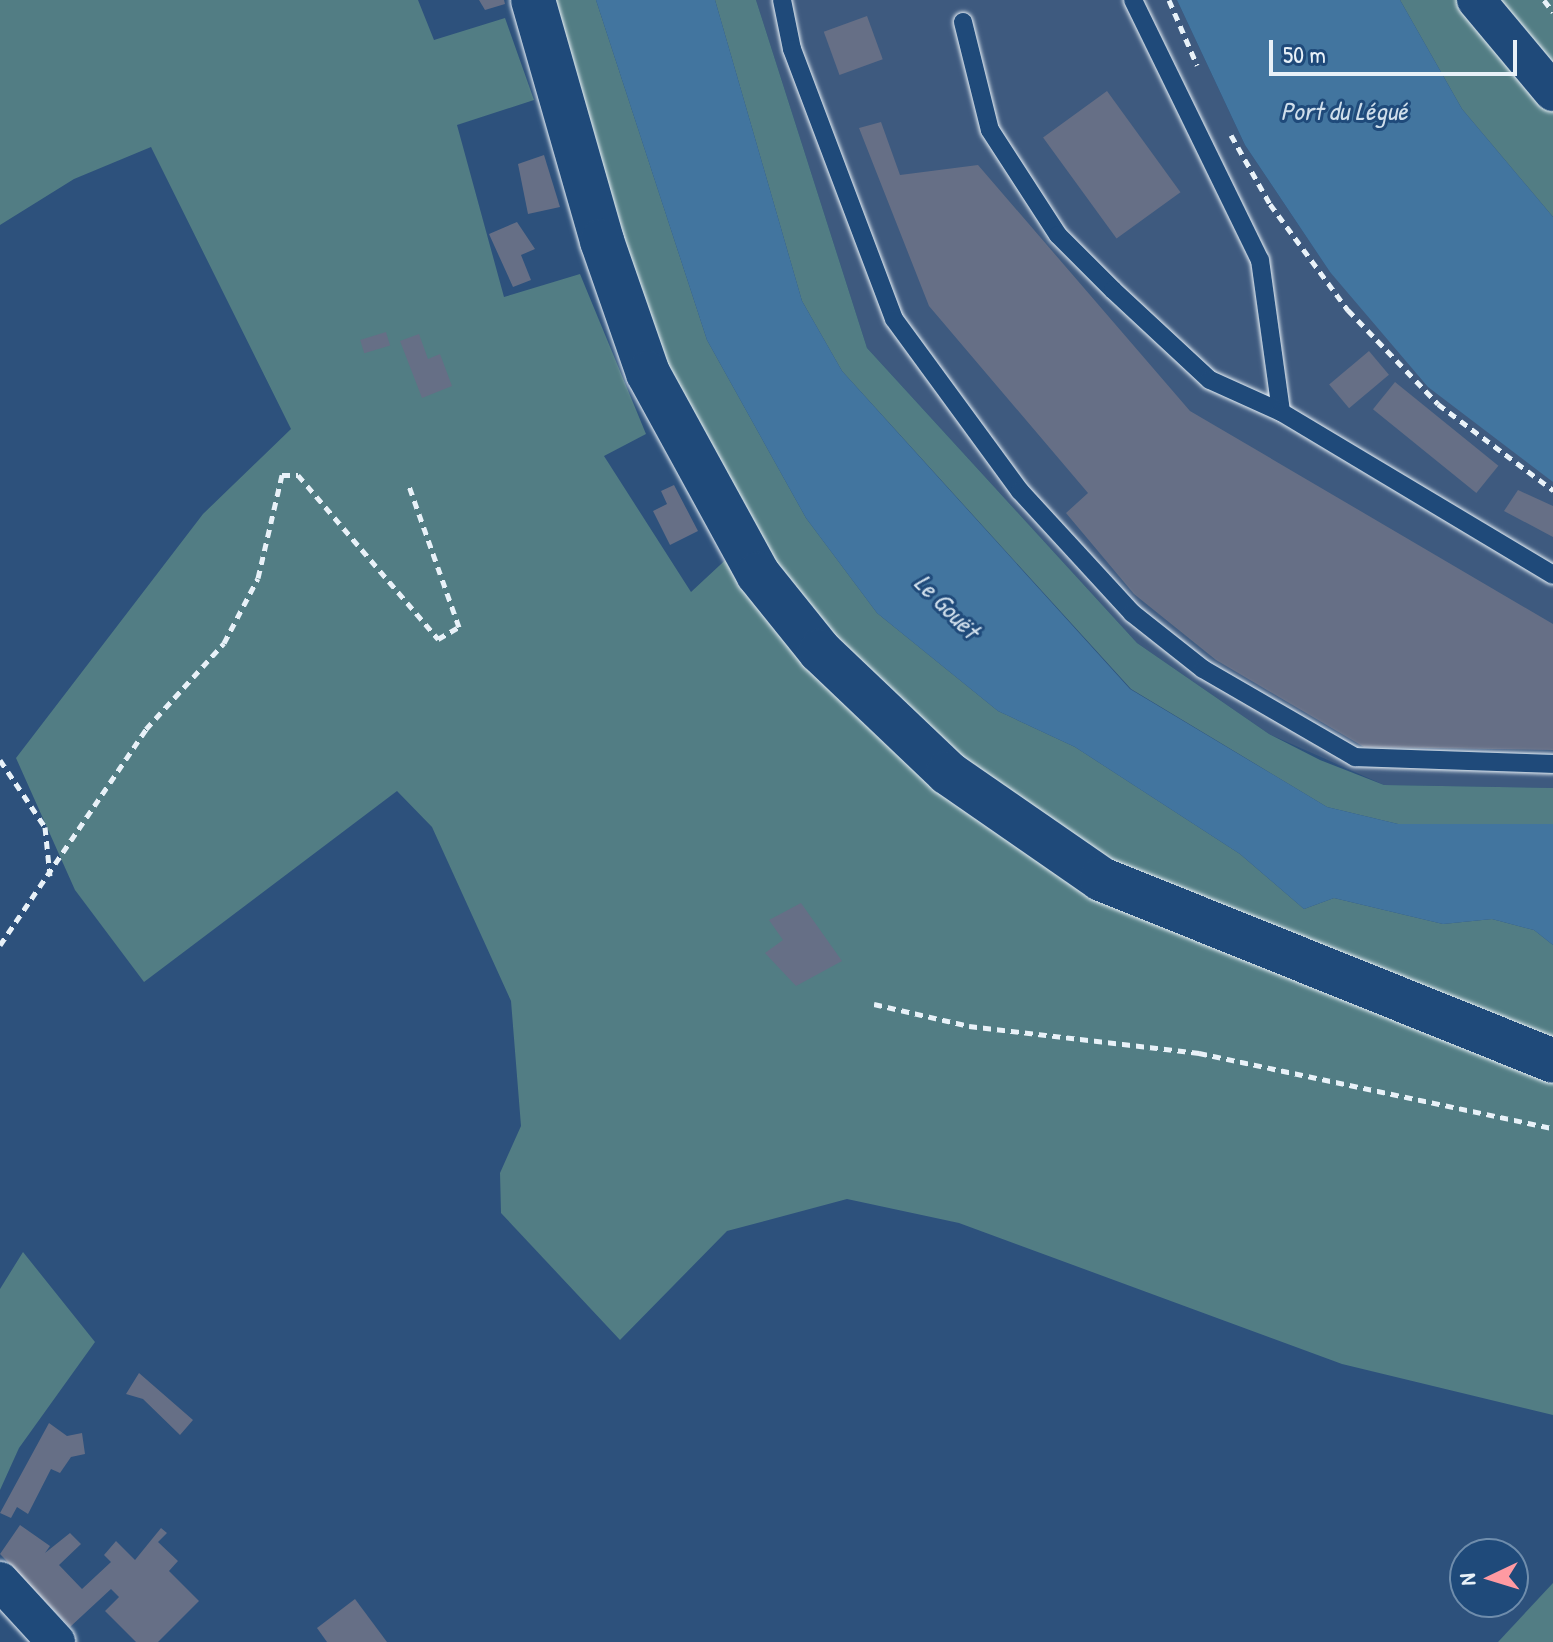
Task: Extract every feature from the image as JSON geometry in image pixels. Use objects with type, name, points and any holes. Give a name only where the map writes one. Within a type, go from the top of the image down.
[{"type":"street","points":[[533,0],[602,241],[648,373],[750,562],[820,651],[948,773],[1101,879],[1553,1061]]},
{"type":"street","points":[[1476,0],[1553,92]]},
{"type":"street","points":[[0,1581],[56,1642]]},
{"type":"lane","points":[[782,0],[792,49],[894,319],[1020,491],[1132,613],[1203,669],[1355,757],[1553,764]]},
{"type":"lane","points":[[1133,0],[1260,260],[1281,412]]},
{"type":"lane","points":[[963,22],[990,130],[1058,235],[1210,380],[1281,412],[1553,575]]},
{"type":"path","points":[[1169,0],[1202,78]]},
{"type":"path","points":[[1544,0],[1553,12]]},
{"type":"path","points":[[1227,129],[1270,204],[1348,310],[1438,404],[1553,490]]},
{"type":"path","points":[[0,945],[50,877],[146,729],[224,643],[243,611],[282,475],[298,475],[423,626],[438,639],[451,637],[458,616],[408,483]]},
{"type":"path","points":[[0,760],[45,827],[50,877]]},
{"type":"path","points":[[874,1004],[969,1026],[1199,1053],[1553,1128]]},
{"type":"shaded area","points":[[756,0],[1177,0],[1245,145],[1330,272],[1553,482],[1553,788],[1384,785],[1269,734],[1137,643],[867,348]]},
{"type":"green space","points":[[0,0],[418,0],[434,40],[505,18],[534,100],[457,125],[504,297],[580,274],[646,434],[604,456],[691,592],[749,538],[724,500],[653,330],[551,0],[596,0],[707,340],[806,518],[877,613],[998,711],[1075,747],[1240,854],[1304,909],[1334,898],[1443,924],[1492,919],[1534,930],[1553,945],[1553,1415],[1342,1364],[959,1223],[847,1199],[727,1231],[620,1340],[501,1213],[500,1173],[521,1126],[511,1001],[432,827],[397,791],[144,982],[75,890],[16,758],[203,514],[291,429],[151,147],[74,179],[0,225]]},
{"type":"green space","points":[[715,0],[756,0],[867,348],[1137,643],[1269,734],[1320,760],[1384,785],[1553,788],[1553,824],[1398,824],[1327,807],[1131,689],[842,371],[802,301]]},
{"type":"green space","points":[[1400,0],[1553,0],[1553,217],[1462,109]]},
{"type":"green space","points":[[23,1252],[95,1342],[19,1448],[0,1490],[0,1289]]},
{"type":"green space","points":[[1553,1583],[1553,1642],[1498,1642],[1520,1618],[1529,1618],[1529,1609]]},
{"type":"water","name":"Le Gouët","points":[[596,0],[715,0],[802,301],[842,371],[1130,689],[1327,807],[1398,824],[1553,824],[1553,945],[1534,930],[1492,919],[1443,924],[1334,898],[1304,909],[1240,854],[1075,747],[998,711],[877,613],[806,518],[707,340]]},
{"type":"water","name":"Port du Légué","points":[[1177,0],[1400,0],[1462,109],[1553,217],[1553,482],[1428,387],[1330,272],[1245,145]]},
{"type":"building","points":[[479,0],[504,0],[505,4],[485,10]]},
{"type":"building","points":[[867,16],[883,59],[840,75],[824,32]]},
{"type":"building","points":[[1107,91],[1180,192],[1117,239],[1043,137]]},
{"type":"building","points":[[881,122],[900,175],[978,165],[1190,411],[1553,624],[1553,750],[1364,747],[1216,660],[1134,594],[1066,513],[1088,493],[929,306],[859,128]]},
{"type":"building","points":[[544,155],[560,207],[528,214],[518,164]]},
{"type":"building","points":[[517,222],[535,249],[521,255],[531,280],[513,287],[489,234]]},
{"type":"building","points":[[386,332],[390,345],[364,353],[360,340]]},
{"type":"building","points":[[419,334],[428,359],[440,354],[452,386],[422,398],[400,341]]},
{"type":"building","points":[[1369,351],[1389,375],[1349,408],[1329,384]]},
{"type":"building","points":[[1395,382],[1498,466],[1476,493],[1373,409]]},
{"type":"building","points":[[674,485],[698,531],[670,545],[653,511],[667,504],[661,491]]},
{"type":"building","points":[[1518,490],[1553,506],[1553,537],[1504,511]]},
{"type":"building","points":[[801,903],[842,961],[796,986],[765,953],[783,940],[769,920]]},
{"type":"building","points":[[139,1373],[193,1420],[180,1435],[143,1399],[126,1394]]},
{"type":"building","points":[[49,1423],[67,1436],[82,1433],[85,1454],[71,1457],[60,1473],[51,1469],[28,1514],[17,1507],[11,1518],[0,1513]]},
{"type":"building","points":[[20,1525],[50,1546],[45,1553],[70,1533],[81,1544],[59,1565],[82,1589],[111,1562],[104,1555],[116,1541],[135,1560],[161,1528],[167,1533],[158,1542],[178,1561],[169,1571],[199,1601],[158,1642],[136,1642],[105,1611],[119,1597],[111,1589],[70,1627],[0,1554]]},
{"type":"building","points":[[355,1599],[387,1642],[327,1642],[317,1628]]}]
